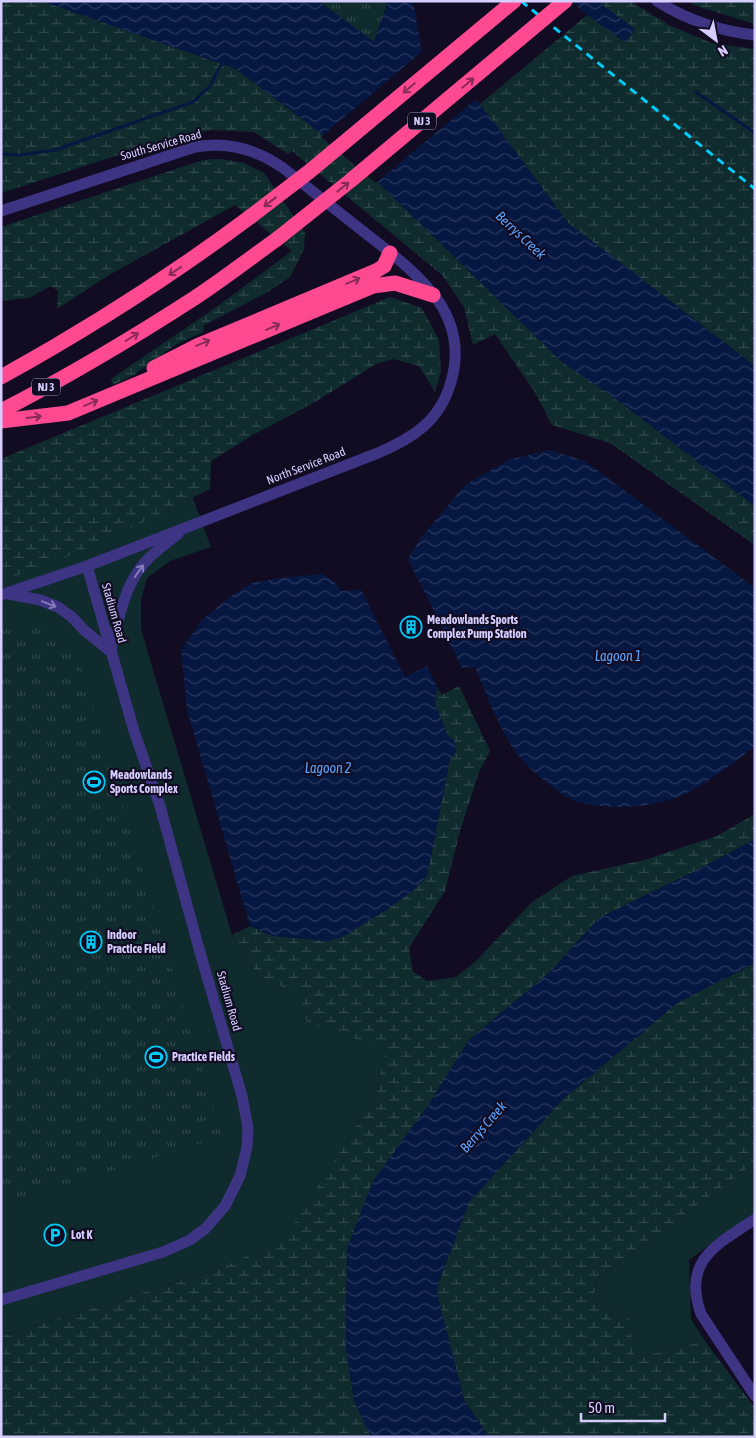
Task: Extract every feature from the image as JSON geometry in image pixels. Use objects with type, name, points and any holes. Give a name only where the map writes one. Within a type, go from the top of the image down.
[{"type":"highway","name":"NJ 3","points":[[1,376],[113,312],[198,256],[310,171],[514,1]]},
{"type":"highway","name":"NJ 3","points":[[1,411],[55,383],[126,342],[195,298],[277,239],[350,181],[565,1]]},
{"type":"highway","points":[[115,393],[184,352],[376,271],[384,266],[390,253]]},
{"type":"highway","points":[[1,421],[68,412],[373,286],[395,283],[433,294]]},
{"type":"street","points":[[657,1],[703,23],[755,35]]},
{"type":"street","name":"South Service Road","points":[[1,211],[186,150],[204,146],[229,145],[254,152],[275,162],[390,253]]},
{"type":"street","name":"North Service Road","points":[[4,594],[86,566],[388,449],[406,440],[423,428],[436,413],[446,395],[453,376],[456,357],[451,327],[444,310],[433,294],[416,274],[390,253]]},
{"type":"street","points":[[4,594],[40,600],[58,607],[111,652],[122,604],[130,584],[151,556],[188,527]]},
{"type":"street","name":"Stadium Road","points":[[1,1300],[151,1256],[190,1240],[206,1228],[225,1206],[236,1186],[246,1156],[248,1128],[242,1096],[160,806],[134,731],[86,566]]},
{"type":"street","points":[[755,1219],[717,1244],[708,1253],[701,1264],[696,1290],[701,1314],[755,1396]]},
{"type":"green space","points":[[1,1],[42,1],[236,69],[317,130],[382,186],[561,361],[620,402],[755,506],[755,545],[610,443],[552,425],[534,391],[495,334],[473,345],[464,307],[442,275],[292,151],[288,154],[254,132],[211,130],[152,144],[1,193]]},
{"type":"green space","points":[[318,1],[388,1],[374,42]]},
{"type":"green space","points":[[603,1],[630,1],[669,25],[712,43],[755,49],[755,366],[568,223],[480,104],[587,15],[625,42],[635,29],[600,4]]},
{"type":"green space","points":[[688,1],[755,1],[755,24],[696,6]]},
{"type":"green space","points":[[211,159],[244,163],[264,173],[305,233],[304,249],[290,277],[268,292],[204,325],[203,332],[175,345],[134,375],[113,385],[111,379],[215,308],[292,251],[235,205],[109,275],[57,309],[58,291],[51,286],[29,298],[1,301],[1,227]]},
{"type":"green space","points":[[390,297],[422,308],[439,340],[441,371],[435,392],[419,366],[393,359],[376,364],[315,402],[251,436],[211,461],[210,489],[146,521],[60,560],[1,581],[1,459]]},
{"type":"green space","name":"Meadowlands Sports Complex","points":[[175,449],[211,547],[170,561],[147,578],[141,600],[141,629],[232,935],[259,978],[364,1015],[386,1050],[376,1095],[286,1238],[219,1269],[1,1336],[1,504]]},
{"type":"green space","points":[[11,621],[45,624],[70,644],[82,670],[222,1137],[1,1204],[1,625]]},
{"type":"green space","points":[[459,686],[490,751],[479,772],[460,831],[445,891],[409,948],[413,972],[427,981],[456,977],[477,960],[532,902],[572,876],[644,860],[717,836],[755,814],[755,839],[599,918],[551,971],[469,1040],[429,1104],[347,1248],[346,1346],[354,1401],[371,1437],[1,1437],[1,1336],[219,1269],[285,1238],[376,1095],[386,1049],[307,1022],[300,993],[259,978],[232,935],[250,926],[273,936],[329,941],[388,909],[415,889],[427,876],[450,759],[456,751],[435,704],[437,687],[442,695]]},
{"type":"green space","points":[[755,963],[755,1163],[598,1278],[593,1298],[629,1318],[635,1358],[692,1344],[707,1344],[755,1408],[755,1437],[489,1437],[464,1400],[436,1290],[469,1202],[563,1099],[677,1003]]},
{"type":"green space","points":[[755,1163],[755,1212],[689,1260],[691,1319],[707,1344],[692,1344],[635,1358],[629,1318],[593,1298],[598,1278]]},
{"type":"water","name":"Berrys Creek","points":[[42,1],[318,1],[374,42],[388,1],[413,1],[422,52],[480,104],[568,223],[755,366],[755,506],[620,402],[561,361],[382,186],[317,130],[236,69]]},
{"type":"water","points":[[571,1],[597,1],[635,29],[625,42]]},
{"type":"water","name":"Lagoon 1","points":[[550,450],[585,461],[755,588],[755,746],[706,782],[676,798],[640,806],[590,805],[565,796],[532,770],[521,759],[507,738],[475,667],[462,668],[408,559],[420,539],[465,485],[508,460]]},
{"type":"water","name":"Lagoon 2","points":[[323,574],[342,591],[361,590],[405,677],[427,666],[437,687],[435,704],[448,736],[454,740],[456,751],[450,759],[427,876],[415,889],[388,909],[344,936],[329,941],[273,936],[250,926],[187,710],[181,650],[202,620],[235,593],[252,583],[287,577]]},
{"type":"water","name":"Berrys Creek","points":[[755,839],[755,963],[677,1003],[563,1099],[469,1202],[436,1290],[464,1400],[489,1437],[371,1437],[354,1401],[346,1346],[347,1248],[373,1181],[429,1104],[469,1040],[551,971],[599,918]]},
{"type":"pier","points":[[424,50],[477,98],[376,183],[321,137]]},
{"type":"waterway","points":[[1,154],[19,155],[55,150],[193,102],[210,86],[223,61]]},
{"type":"waterway","points":[[696,92],[755,133]]},
{"type":"railway","points":[[521,1],[755,189]]},
{"type":"place","name":"Meadowlands Sports Complex Pump Station","points":[[411,627]]},
{"type":"place","name":"Meadowlands Sports Complex","points":[[94,782]]},
{"type":"place","name":"Indoor Practice Field","points":[[91,942]]},
{"type":"place","name":"Practice Fields","points":[[156,1057]]},
{"type":"place","name":"Lot K","points":[[55,1235]]}]
